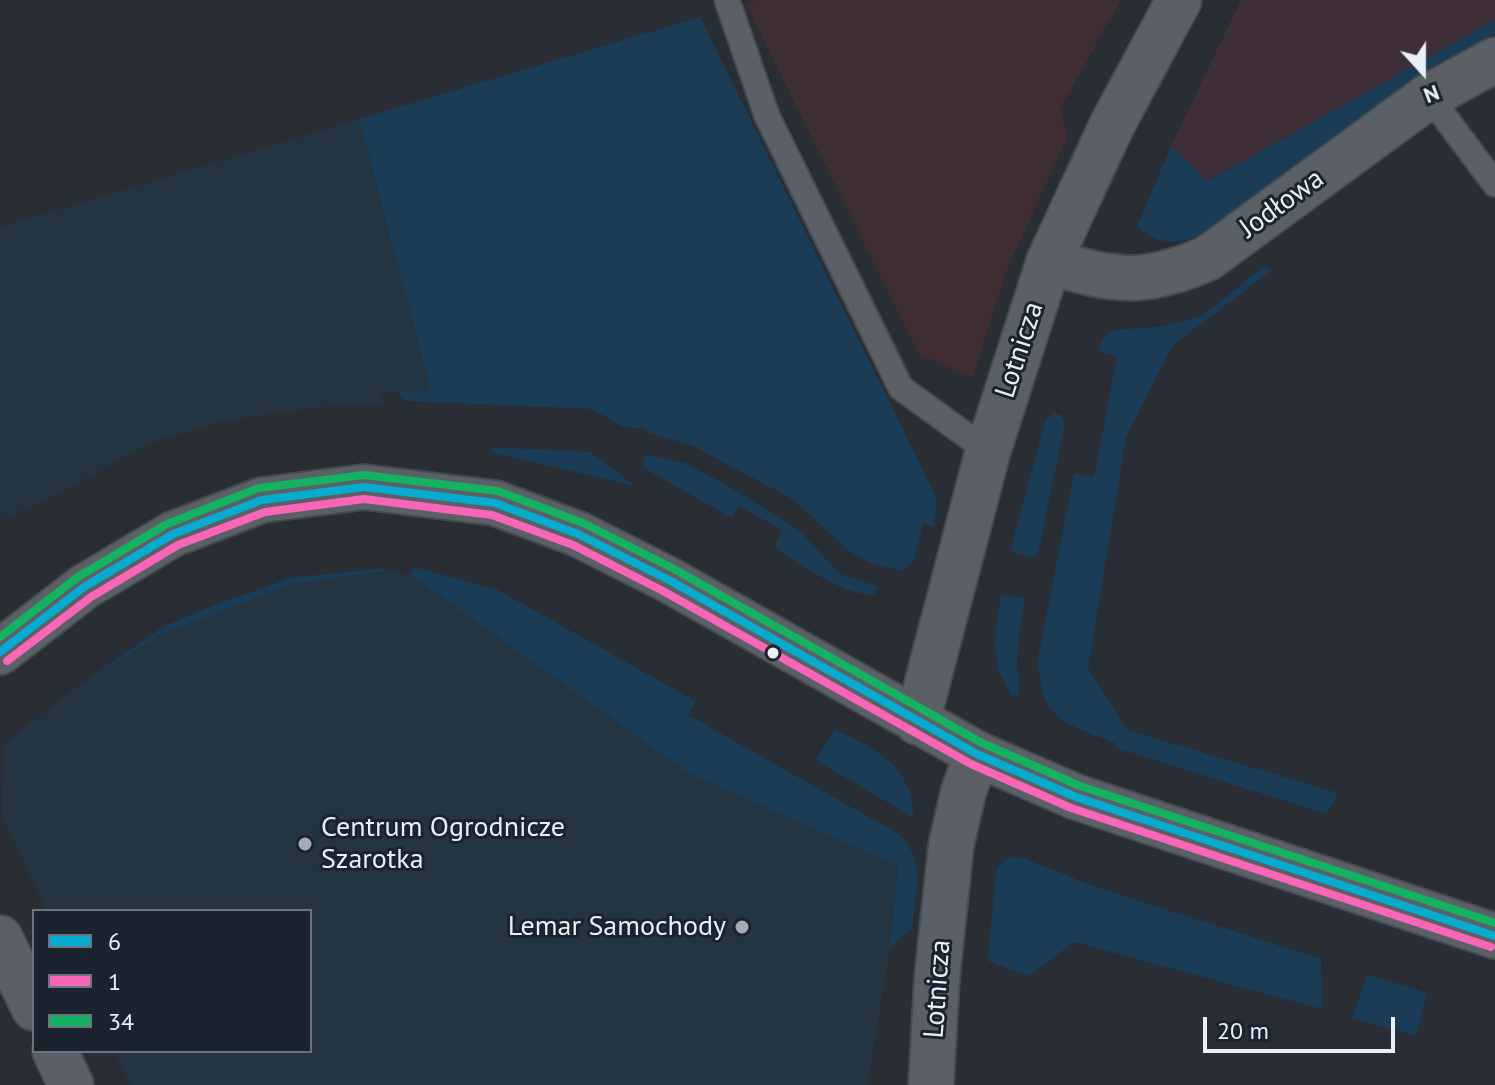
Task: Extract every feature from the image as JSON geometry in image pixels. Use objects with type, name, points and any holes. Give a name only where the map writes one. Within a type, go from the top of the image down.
[{"type":"street","name":"Lotnicza","points":[[917,722],[988,451],[1049,261],[1112,125],[1179,0]]},
{"type":"street","name":"Jodłowa","points":[[1049,261],[1088,274],[1121,279],[1178,272],[1208,258],[1429,96],[1495,60]]},
{"type":"street","points":[[0,652],[84,587],[173,534],[262,500],[364,487],[495,503],[578,534],[669,580],[977,754],[1076,797],[1495,936]]},
{"type":"street","name":"Lotnicza","points":[[931,1085],[937,978],[951,846],[963,793],[977,754]]},
{"type":"street","points":[[0,938],[32,1004]]},
{"type":"street","points":[[56,1053],[71,1085]]},
{"type":"lane","points":[[727,0],[767,116],[901,388],[988,451]]},
{"type":"lane","points":[[1429,96],[1495,184]]},
{"type":"shaded area","points":[[758,0],[1121,0],[1060,109],[1068,136],[1005,274],[973,378],[919,355],[746,4]]},
{"type":"shaded area","points":[[1241,0],[1495,0],[1495,20],[1207,181],[1171,146]]},
{"type":"shaded area","points":[[700,17],[937,499],[934,527],[923,523],[913,563],[900,571],[869,562],[850,552],[794,500],[693,446],[647,432],[646,429],[621,426],[592,409],[405,401],[398,392],[431,390],[359,119]]},
{"type":"shaded area","points":[[1495,20],[1495,34],[1386,99],[1223,223],[1202,234],[1174,242],[1157,239],[1137,227],[1171,146],[1208,181]]},
{"type":"shaded area","points":[[359,119],[432,390],[381,393],[382,404],[313,408],[223,421],[163,439],[0,521],[0,227]]},
{"type":"shaded area","points":[[1264,266],[1272,270],[1173,345],[1126,437],[1088,668],[1127,730],[1338,793],[1327,814],[1116,748],[1115,743],[1081,730],[1058,716],[1044,695],[1040,679],[1038,658],[1074,474],[1094,477],[1117,356],[1099,351],[1102,340],[1114,330],[1165,326],[1202,316]]},
{"type":"shaded area","points":[[1054,413],[1061,415],[1065,423],[1038,554],[1034,558],[1013,553],[1011,547],[1046,419]]},
{"type":"shaded area","points":[[492,447],[590,452],[635,486],[491,452]]},
{"type":"shaded area","points":[[645,454],[685,463],[727,485],[801,532],[840,574],[877,586],[874,595],[835,584],[774,548],[782,531],[739,505],[732,518],[642,467]]},
{"type":"shaded area","points":[[414,567],[498,590],[695,701],[688,715],[897,833],[912,853],[916,865],[912,928],[890,948],[898,866],[688,773],[411,575]]},
{"type":"shaded area","points":[[382,568],[387,571],[293,584],[158,636],[76,687],[164,626],[225,601],[291,578]]},
{"type":"shaded area","name":"Centrum Ogrodnicze Szarotka","points":[[387,571],[411,575],[688,773],[898,866],[890,948],[868,1085],[130,1085],[115,1053],[312,1053],[312,909],[46,909],[1,815],[4,744],[76,687],[158,636],[293,584]]},
{"type":"shaded area","points":[[1001,595],[1025,598],[1017,655],[1018,695],[1011,695],[996,658],[995,635]]},
{"type":"shaded area","points":[[835,729],[878,752],[899,772],[912,800],[914,818],[816,760]]},
{"type":"shaded area","points":[[1008,858],[1023,858],[1099,888],[1321,959],[1322,1009],[1074,942],[1029,976],[988,961],[996,871]]},
{"type":"shaded area","points":[[1367,974],[1427,993],[1416,1036],[1352,1018]]},
{"type":"transit line","name":"34","points":[[0,637],[78,577],[167,524],[259,488],[364,475],[498,491],[583,523],[674,569],[982,743],[1080,786],[1495,923]]},
{"type":"transit line","name":"6","points":[[0,652],[84,587],[173,534],[262,500],[364,487],[495,503],[578,534],[669,580],[977,754],[1076,797],[1495,936]]},
{"type":"transit line","name":"1","points":[[7,661],[91,597],[178,545],[265,512],[364,499],[492,515],[573,545],[663,591],[971,764],[1071,808],[1491,947]]},
{"type":"place","name":"Centrum Ogrodnicze Szarotka","points":[[305,844]]},
{"type":"place","name":"Lemar Samochody","points":[[742,927]]}]
